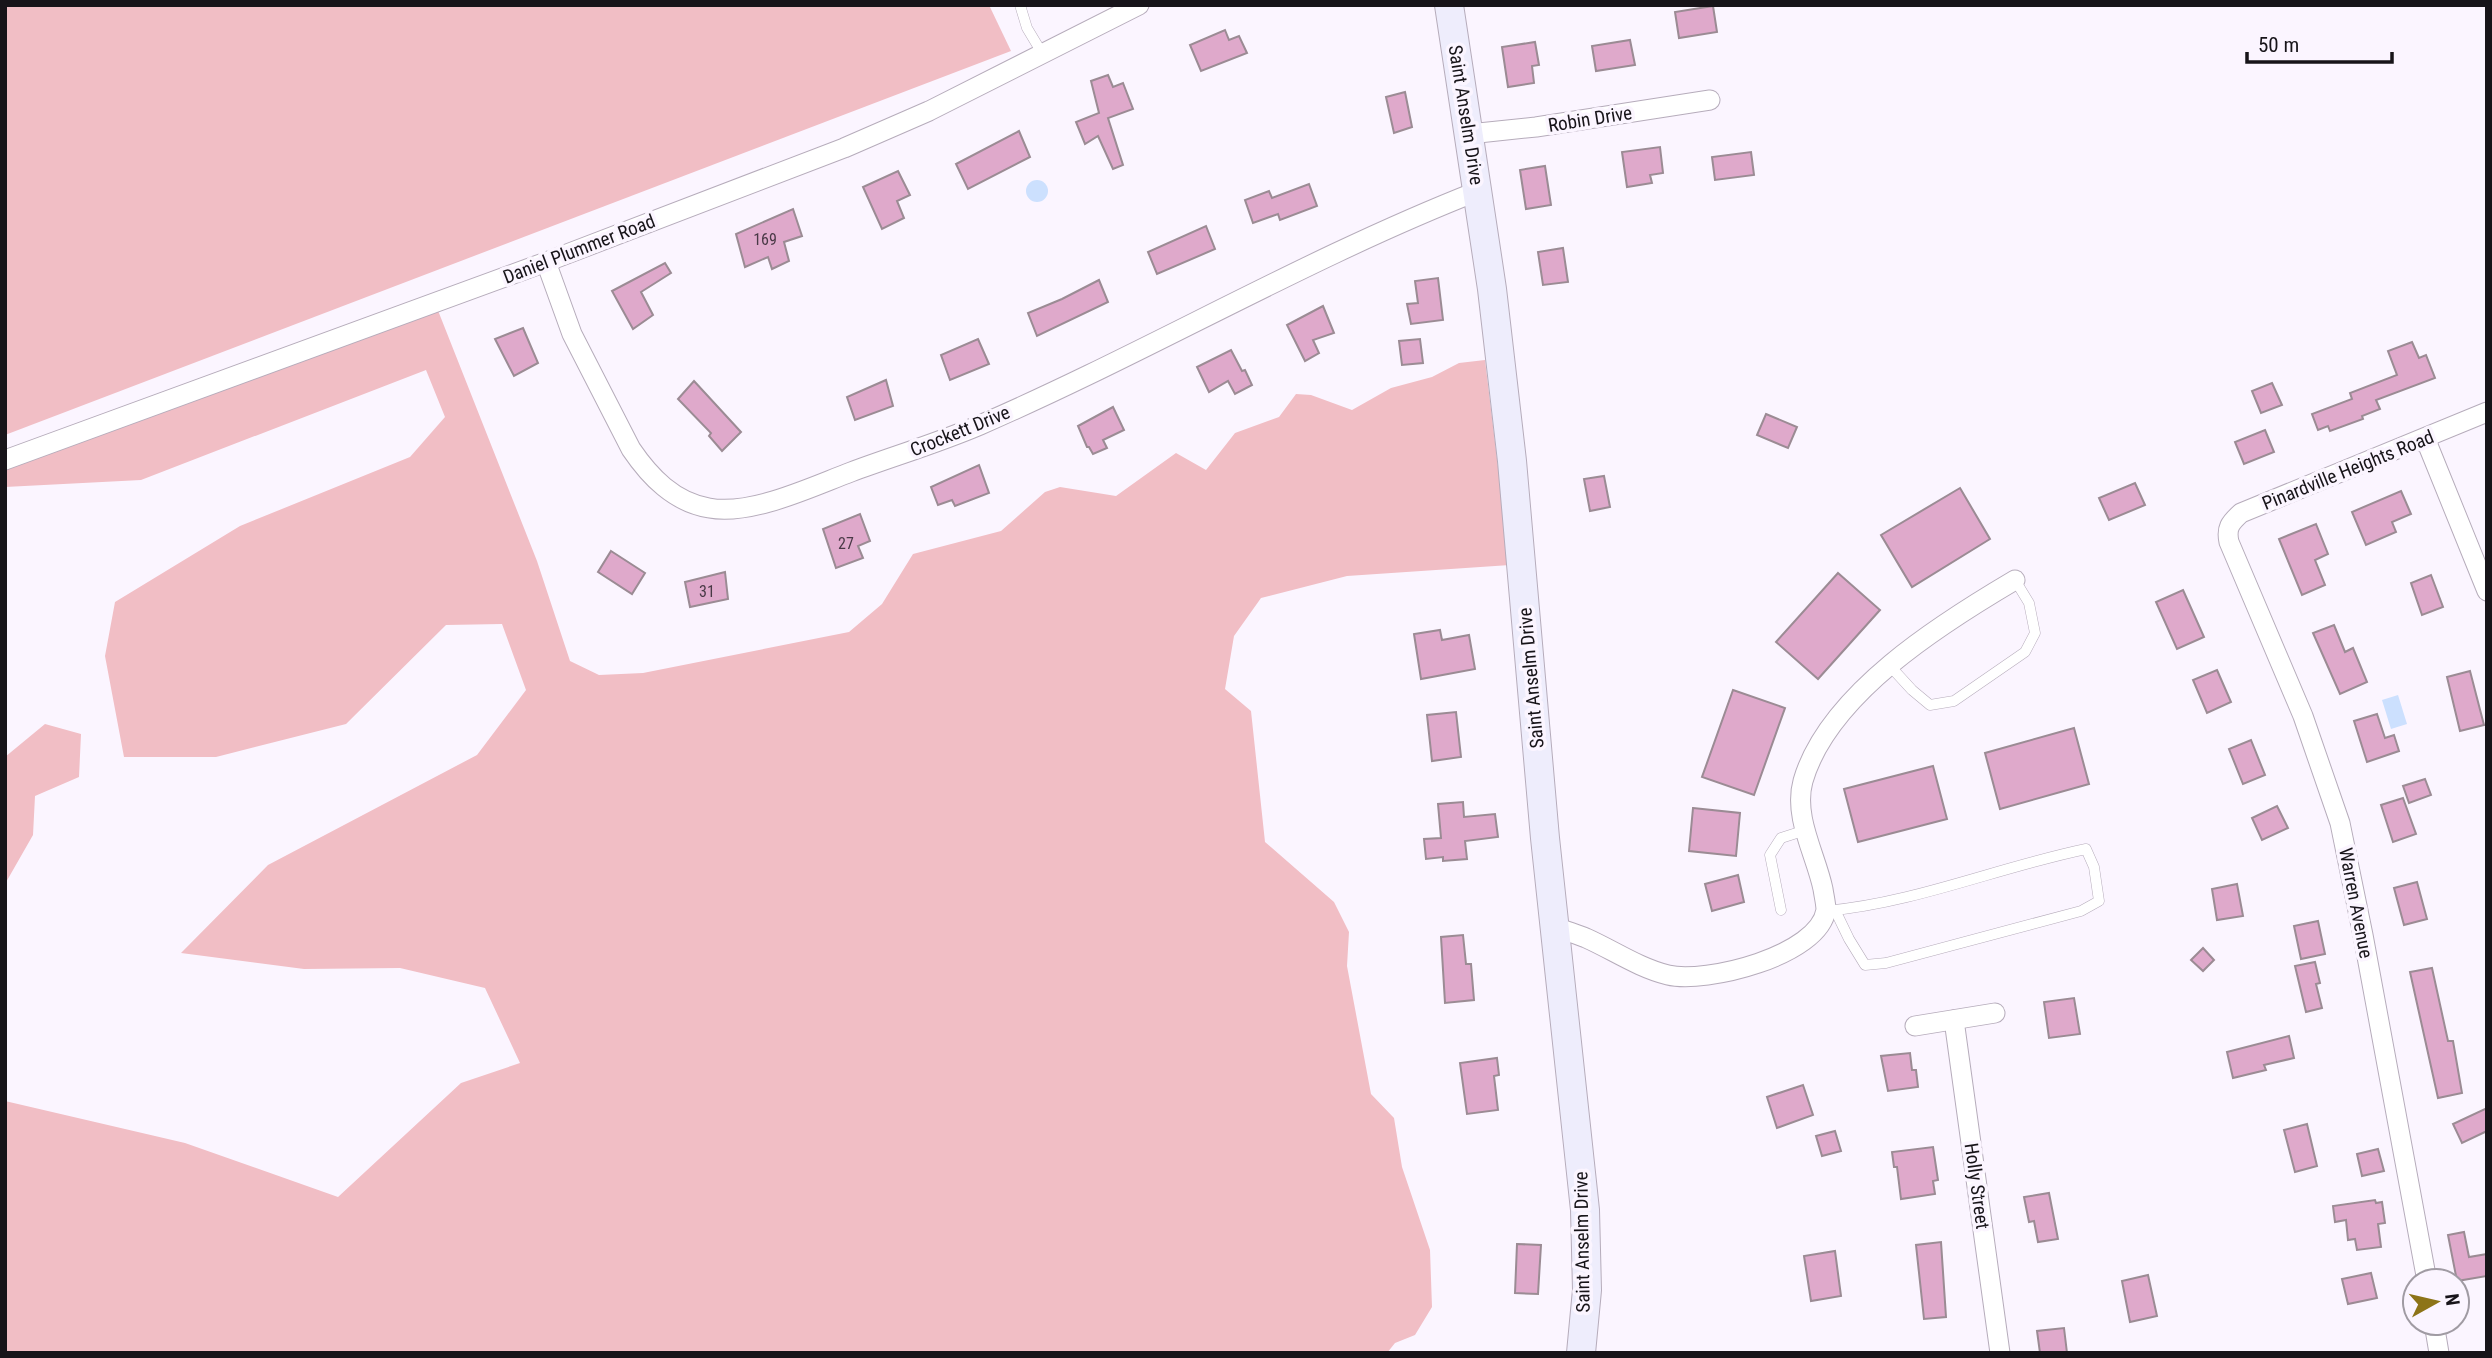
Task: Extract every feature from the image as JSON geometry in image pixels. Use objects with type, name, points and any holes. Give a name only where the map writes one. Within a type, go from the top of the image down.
[{"type":"street","name":"Daniel Plummer Road","points":[[5,460],[545,262],[856,143],[929,111],[1139,5]]},
{"type":"street","name":"Saint Anselm Drive","points":[[1449,5],[1478,191],[1508,418],[1544,825],[1585,1210],[1587,1290],[1581,1353]]},
{"type":"street","name":"Robin Drive","points":[[1469,134],[1536,127],[1710,100]]},
{"type":"street","name":"Crockett Drive","points":[[545,262],[572,334],[640,462],[667,490],[687,501],[709,508],[729,509],[755,506],[977,426],[1386,230],[1478,191]]},
{"type":"street","name":"Pinardville Heights Road","points":[[2229,542],[2227,531],[2231,522],[2241,513],[2487,412]]},
{"type":"street","points":[[2425,438],[2487,591]]},
{"type":"street","name":"Warren Avenue","points":[[2229,542],[2303,716],[2340,823],[2364,935],[2424,1267]]},
{"type":"street","points":[[1556,927],[1586,938],[1647,968],[1682,978],[1713,975],[1783,954],[1805,940],[1817,929],[1830,910],[1806,830],[1800,800],[1803,781],[1823,738],[1836,720],[1920,640],[1948,619],[2015,580]]},
{"type":"street","points":[[1915,1026],[1995,1013]]},
{"type":"street","name":"Holly Street","points":[[1954,1020],[2000,1353]]},
{"type":"lane","points":[[1020,5],[1027,28],[1042,53]]},
{"type":"lane","points":[[1890,666],[1930,705],[1954,701],[2025,652],[2035,633],[2029,603],[2015,580]]},
{"type":"lane","points":[[1781,910],[1770,855],[1781,838],[1806,830]]},
{"type":"lane","points":[[2086,849],[2094,867],[2099,901],[2081,911],[1886,963],[1865,965],[1830,910],[1885,902],[2034,860],[2086,849]]},
{"type":"shaded area","points":[[5,5],[989,5],[1011,51],[5,435]]},
{"type":"shaded area","points":[[437,308],[537,561],[570,661],[599,675],[643,673],[849,632],[882,604],[913,554],[1001,531],[1045,492],[1060,487],[1116,496],[1176,453],[1206,470],[1235,433],[1279,417],[1296,394],[1311,395],[1352,410],[1391,388],[1432,377],[1459,363],[1485,360],[1510,565],[1347,576],[1261,598],[1234,636],[1225,689],[1251,711],[1265,842],[1334,902],[1349,932],[1347,966],[1371,1094],[1394,1118],[1402,1167],[1430,1250],[1432,1307],[1415,1335],[1395,1343],[1387,1353],[5,1353],[5,1101],[185,1143],[338,1197],[461,1083],[520,1063],[485,988],[400,968],[304,969],[181,953],[268,865],[477,755],[526,690],[502,624],[446,625],[346,724],[216,757],[124,757],[105,656],[115,602],[240,526],[410,457],[445,417],[426,370],[141,480],[5,487],[5,460]]},
{"type":"shaded area","points":[[45,724],[81,734],[79,777],[35,796],[33,835],[5,884],[5,757]]},
{"type":"water","points":[[1037,180],[1045,183],[1048,191],[1045,199],[1037,202],[1029,199],[1026,191],[1029,183]]},
{"type":"water","points":[[2398,695],[2407,724],[2391,729],[2382,700]]},
{"type":"building","points":[[1713,6],[1717,32],[1679,38],[1675,12]]},
{"type":"building","points":[[1225,30],[1229,40],[1239,36],[1247,53],[1201,71],[1190,45]]},
{"type":"building","points":[[1630,40],[1635,65],[1596,71],[1592,46]]},
{"type":"building","points":[[1535,42],[1539,65],[1532,66],[1534,83],[1508,87],[1502,47]]},
{"type":"building","points":[[1108,75],[1113,87],[1123,83],[1133,109],[1108,118],[1123,165],[1113,169],[1098,136],[1085,144],[1076,122],[1099,113],[1091,81]]},
{"type":"building","points":[[1405,92],[1412,127],[1394,133],[1386,97]]},
{"type":"building","points":[[1019,131],[1030,157],[968,189],[956,164]]},
{"type":"building","points":[[1660,147],[1663,173],[1650,175],[1652,183],[1627,187],[1622,152]]},
{"type":"building","points":[[1751,152],[1754,175],[1715,180],[1712,157]]},
{"type":"building","points":[[1545,166],[1551,205],[1526,209],[1520,170]]},
{"type":"building","points":[[898,171],[910,195],[897,201],[904,218],[882,229],[863,187]]},
{"type":"building","points":[[1309,184],[1317,206],[1280,220],[1278,214],[1253,223],[1245,200],[1269,191],[1272,198]]},
{"type":"building","points":[[793,209],[802,236],[784,242],[789,261],[772,269],[768,257],[745,267],[736,234]]},
{"type":"building","points":[[1206,226],[1215,249],[1157,274],[1148,252]]},
{"type":"building","points":[[1563,248],[1568,282],[1543,285],[1538,252]]},
{"type":"building","points":[[665,263],[671,273],[641,292],[653,315],[633,329],[612,291]]},
{"type":"building","points":[[1438,278],[1443,320],[1411,324],[1407,304],[1418,303],[1415,281]]},
{"type":"building","points":[[1099,280],[1108,302],[1037,336],[1028,313]]},
{"type":"building","points":[[1323,306],[1334,333],[1313,340],[1319,353],[1305,361],[1287,325]]},
{"type":"building","points":[[523,328],[538,363],[514,376],[495,339]]},
{"type":"building","points":[[978,339],[989,364],[950,380],[941,355]]},
{"type":"building","points":[[1420,339],[1423,363],[1402,365],[1399,341]]},
{"type":"building","points":[[2412,342],[2419,358],[2426,355],[2435,378],[2376,400],[2380,409],[2362,416],[2363,419],[2330,431],[2328,426],[2318,430],[2312,414],[2352,399],[2350,393],[2397,375],[2388,351]]},
{"type":"building","points":[[1231,350],[1252,385],[1235,394],[1228,381],[1209,392],[1197,367]]},
{"type":"building","points":[[886,380],[893,406],[855,420],[847,397]]},
{"type":"building","points":[[694,381],[741,432],[722,451],[709,436],[711,433],[678,399]]},
{"type":"building","points":[[2272,383],[2282,405],[2261,413],[2252,391]]},
{"type":"building","points":[[1113,407],[1124,430],[1103,440],[1107,448],[1093,454],[1078,426]]},
{"type":"building","points":[[1766,414],[1797,427],[1788,448],[1757,435]]},
{"type":"building","points":[[2265,430],[2274,452],[2244,464],[2235,442]]},
{"type":"building","points":[[979,465],[989,493],[955,506],[952,500],[938,505],[931,487]]},
{"type":"building","points":[[1604,476],[1610,507],[1590,511],[1584,479]]},
{"type":"building","points":[[2135,483],[2145,505],[2109,520],[2099,498]]},
{"type":"building","points":[[1960,488],[1990,539],[1912,587],[1881,535]]},
{"type":"building","points":[[2401,491],[2411,514],[2392,522],[2396,532],[2366,545],[2352,512]]},
{"type":"building","points":[[860,514],[870,541],[858,546],[863,558],[836,568],[823,529]]},
{"type":"building","points":[[2316,524],[2328,554],[2315,560],[2325,585],[2302,595],[2279,539]]},
{"type":"building","points":[[611,551],[645,573],[632,594],[598,572]]},
{"type":"building","points":[[725,572],[728,599],[690,607],[685,582]]},
{"type":"building","points":[[1838,573],[1880,610],[1818,679],[1776,642]]},
{"type":"building","points":[[2431,575],[2443,607],[2422,615],[2411,583]]},
{"type":"building","points":[[2183,590],[2204,637],[2177,649],[2156,602]]},
{"type":"building","points":[[2334,625],[2345,652],[2353,648],[2367,682],[2340,694],[2313,633]]},
{"type":"building","points":[[1440,630],[1442,640],[1469,635],[1475,669],[1421,679],[1414,634]]},
{"type":"building","points":[[2217,670],[2231,702],[2207,713],[2193,680]]},
{"type":"building","points":[[2470,671],[2484,725],[2460,731],[2447,677]]},
{"type":"building","points":[[1733,690],[1785,708],[1754,795],[1702,777]]},
{"type":"building","points":[[1456,712],[1461,757],[1432,761],[1427,715]]},
{"type":"building","points":[[2377,714],[2385,738],[2394,735],[2399,751],[2367,762],[2354,721]]},
{"type":"building","points":[[2074,728],[2089,784],[2000,809],[1985,753]]},
{"type":"building","points":[[2251,740],[2265,775],[2243,784],[2229,749]]},
{"type":"building","points":[[1933,766],[1947,819],[1858,842],[1844,789]]},
{"type":"building","points":[[2425,779],[2431,795],[2409,803],[2403,786]]},
{"type":"building","points":[[2403,798],[2416,834],[2393,842],[2381,805]]},
{"type":"building","points":[[1463,802],[1464,817],[1495,814],[1498,837],[1465,841],[1467,859],[1426,859],[1424,839],[1441,838],[1438,804]]},
{"type":"building","points":[[2277,806],[2288,828],[2262,840],[2252,818]]},
{"type":"building","points":[[1693,808],[1740,813],[1736,856],[1689,851]]},
{"type":"building","points":[[1738,875],[1744,902],[1712,911],[1705,884]]},
{"type":"building","points":[[2417,882],[2427,919],[2404,925],[2394,888]]},
{"type":"building","points":[[2237,884],[2243,916],[2217,920],[2212,889]]},
{"type":"building","points":[[2318,921],[2325,954],[2301,959],[2294,926]]},
{"type":"building","points":[[1463,935],[1466,964],[1471,964],[1474,1000],[1445,1003],[1441,937]]},
{"type":"building","points":[[2203,948],[2214,960],[2203,971],[2191,960]]},
{"type":"building","points":[[2315,962],[2320,983],[2316,984],[2322,1008],[2306,1012],[2295,966]]},
{"type":"building","points":[[2432,968],[2448,1041],[2453,1041],[2462,1093],[2438,1098],[2410,972]]},
{"type":"building","points":[[2074,998],[2080,1034],[2049,1038],[2044,1002]]},
{"type":"building","points":[[2289,1036],[2294,1058],[2264,1065],[2266,1070],[2233,1078],[2227,1052]]},
{"type":"building","points":[[1910,1053],[1918,1087],[1888,1091],[1881,1056]]},
{"type":"building","points":[[1497,1058],[1499,1075],[1494,1076],[1498,1110],[1467,1114],[1460,1063]]},
{"type":"building","points":[[1803,1085],[1813,1115],[1777,1128],[1767,1097]]},
{"type":"building","points":[[2487,1108],[2487,1131],[2462,1143],[2453,1124]]},
{"type":"building","points":[[2307,1124],[2317,1166],[2295,1172],[2284,1130]]},
{"type":"building","points":[[1835,1131],[1841,1151],[1822,1156],[1816,1136]]},
{"type":"building","points":[[1933,1147],[1938,1180],[1933,1181],[1935,1194],[1901,1199],[1892,1152]]},
{"type":"building","points":[[2378,1149],[2384,1171],[2362,1176],[2357,1154]]},
{"type":"building","points":[[2049,1193],[2058,1239],[2038,1242],[2034,1221],[2029,1222],[2024,1197]]},
{"type":"building","points":[[2375,1200],[2376,1203],[2382,1202],[2385,1223],[2378,1224],[2381,1247],[2357,1250],[2355,1239],[2348,1240],[2346,1220],[2335,1222],[2333,1206]]},
{"type":"building","points":[[2464,1232],[2469,1257],[2487,1254],[2487,1276],[2471,1279],[2471,1267],[2454,1267],[2448,1235]]},
{"type":"building","points":[[1941,1242],[1946,1317],[1924,1319],[1916,1245]]},
{"type":"building","points":[[1517,1244],[1541,1245],[1538,1294],[1515,1293]]},
{"type":"building","points":[[1835,1251],[1841,1296],[1811,1301],[1804,1256]]},
{"type":"building","points":[[2371,1273],[2377,1298],[2348,1304],[2342,1279]]},
{"type":"building","points":[[2148,1275],[2157,1316],[2130,1322],[2122,1281]]},
{"type":"building","points":[[2064,1328],[2067,1353],[2040,1353],[2037,1331]]}]
